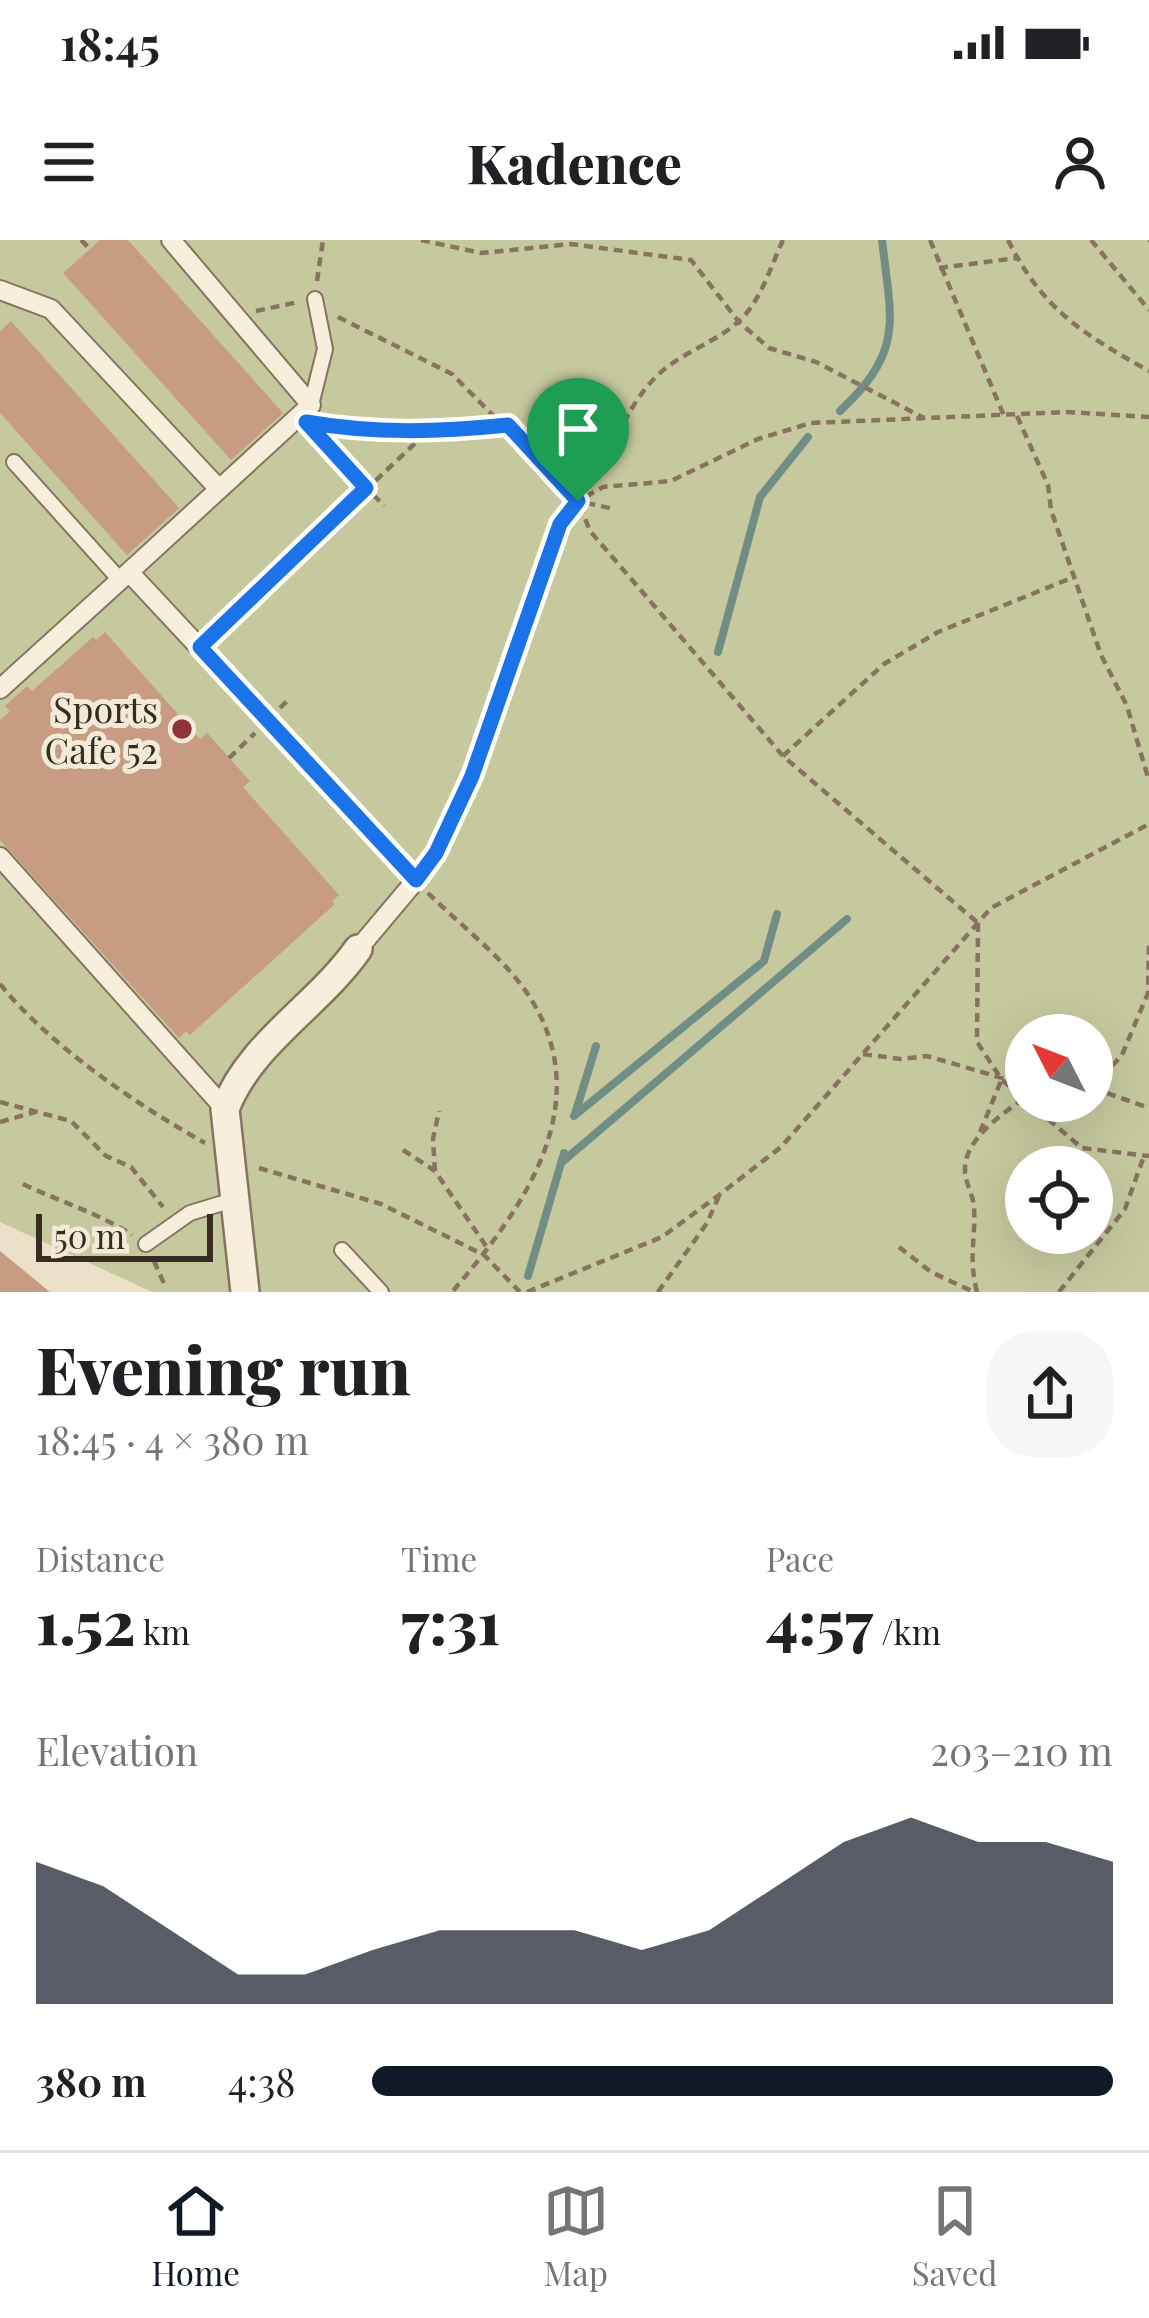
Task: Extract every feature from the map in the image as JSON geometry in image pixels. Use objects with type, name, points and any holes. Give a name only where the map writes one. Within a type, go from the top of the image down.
[{"type":"street","points":[[0,688],[311,405],[171,240]]},
{"type":"street","points":[[0,290],[51,309],[219,489]]},
{"type":"street","points":[[124,576],[200,647],[416,880],[340,974],[235,1082],[225,1109],[245,1292]]},
{"type":"street","points":[[0,857],[225,1109]]},
{"type":"lane","points":[[311,405],[325,349],[315,299]]},
{"type":"lane","points":[[14,462],[124,576]]},
{"type":"lane","points":[[146,1244],[190,1213],[233,1200]]},
{"type":"lane","points":[[342,1250],[381,1292]]},
{"type":"path","points":[[81,240],[90,249]]},
{"type":"path","points":[[315,299],[323,240]]},
{"type":"path","points":[[422,240],[481,253],[571,244],[691,260],[739,322],[769,348],[816,362],[929,420]]},
{"type":"path","points":[[452,1292],[534,1181],[549,1139],[559,1082],[548,1029],[522,986],[416,880],[436,853],[472,776],[560,524],[595,480],[652,381],[678,359],[739,322],[783,240]]},
{"type":"path","points":[[930,240],[1004,416]]},
{"type":"path","points":[[1008,240],[1060,316],[1149,371]]},
{"type":"path","points":[[1091,240],[1149,310]]},
{"type":"path","points":[[939,268],[1017,258]]},
{"type":"path","points":[[232,316],[315,299]]},
{"type":"path","points":[[315,299],[330,314],[452,374],[508,425],[578,501],[590,531],[783,756],[978,923]]},
{"type":"path","points":[[578,501],[603,487],[671,481],[758,439],[811,423],[1067,412],[1149,417]]},
{"type":"path","points":[[1017,416],[1048,485],[1051,511],[1101,655],[1127,706],[1149,781]]},
{"type":"path","points":[[384,506],[306,422],[357,431],[425,433],[508,425]]},
{"type":"path","points":[[200,647],[425,433]]},
{"type":"path","points":[[578,501],[614,509]]},
{"type":"path","points":[[783,756],[884,664],[938,632],[1075,578]]},
{"type":"path","points":[[527,1292],[662,1237],[719,1195],[782,1147],[1005,898],[1149,824]]},
{"type":"path","points":[[978,923],[977,1042],[1005,1083]]},
{"type":"path","points":[[1113,1065],[1122,1055],[1148,993],[1149,944]]},
{"type":"path","points":[[863,1054],[901,1060],[927,1056],[1005,1081]]},
{"type":"path","points":[[975,1292],[969,1259],[974,1206],[964,1174],[966,1155],[1002,1080]]},
{"type":"path","points":[[1113,1095],[1149,1108]]},
{"type":"path","points":[[0,1102],[71,1121],[106,1156],[130,1167],[167,1213],[190,1213]]},
{"type":"path","points":[[0,1122],[38,1111]]},
{"type":"path","points":[[435,1171],[433,1139],[439,1111]]},
{"type":"path","points":[[978,1137],[1005,1114]]},
{"type":"path","points":[[1051,1122],[1082,1148],[1146,1156],[1125,1209],[1059,1292]]},
{"type":"path","points":[[403,1150],[435,1171],[488,1249]]},
{"type":"path","points":[[23,1184],[66,1204],[98,1212],[146,1244],[166,1288]]},
{"type":"path","points":[[658,1292],[707,1222],[719,1195]]},
{"type":"path","points":[[899,1247],[931,1272],[975,1292]]},
{"type":"green space","points":[[0,240],[1149,240],[1149,1292],[152,1292],[0,1222]]},
{"type":"building","points":[[100,240],[128,240],[283,413],[231,460],[63,273]]},
{"type":"building","points":[[11,321],[179,508],[127,555],[0,413],[0,331]]},
{"type":"building","points":[[105,632],[200,739],[207,733],[250,781],[243,787],[339,895],[332,901],[335,904],[190,1035],[186,1031],[179,1038],[0,840],[0,720],[10,711],[5,706],[27,686],[32,691],[93,637],[96,640]]},
{"type":"building","points":[[0,1251],[50,1292],[0,1292]]},
{"type":"waterway","points":[[840,411],[875,370],[889,333],[882,240]]},
{"type":"waterway","points":[[718,652],[760,497],[808,437]]},
{"type":"waterway","points":[[574,1116],[764,961],[777,914]]},
{"type":"waterway","points":[[561,1163],[847,919]]},
{"type":"waterway","points":[[575,1114],[596,1046]]},
{"type":"waterway","points":[[528,1276],[564,1153]]},
{"type":"place","name":"Sports Cafe 52","points":[[182,729]]},
{"type":"route","points":[[306,422],[357,431],[425,433],[508,425],[578,501],[560,524],[472,776],[436,853],[416,880],[200,647],[366,488],[306,422]]}]
